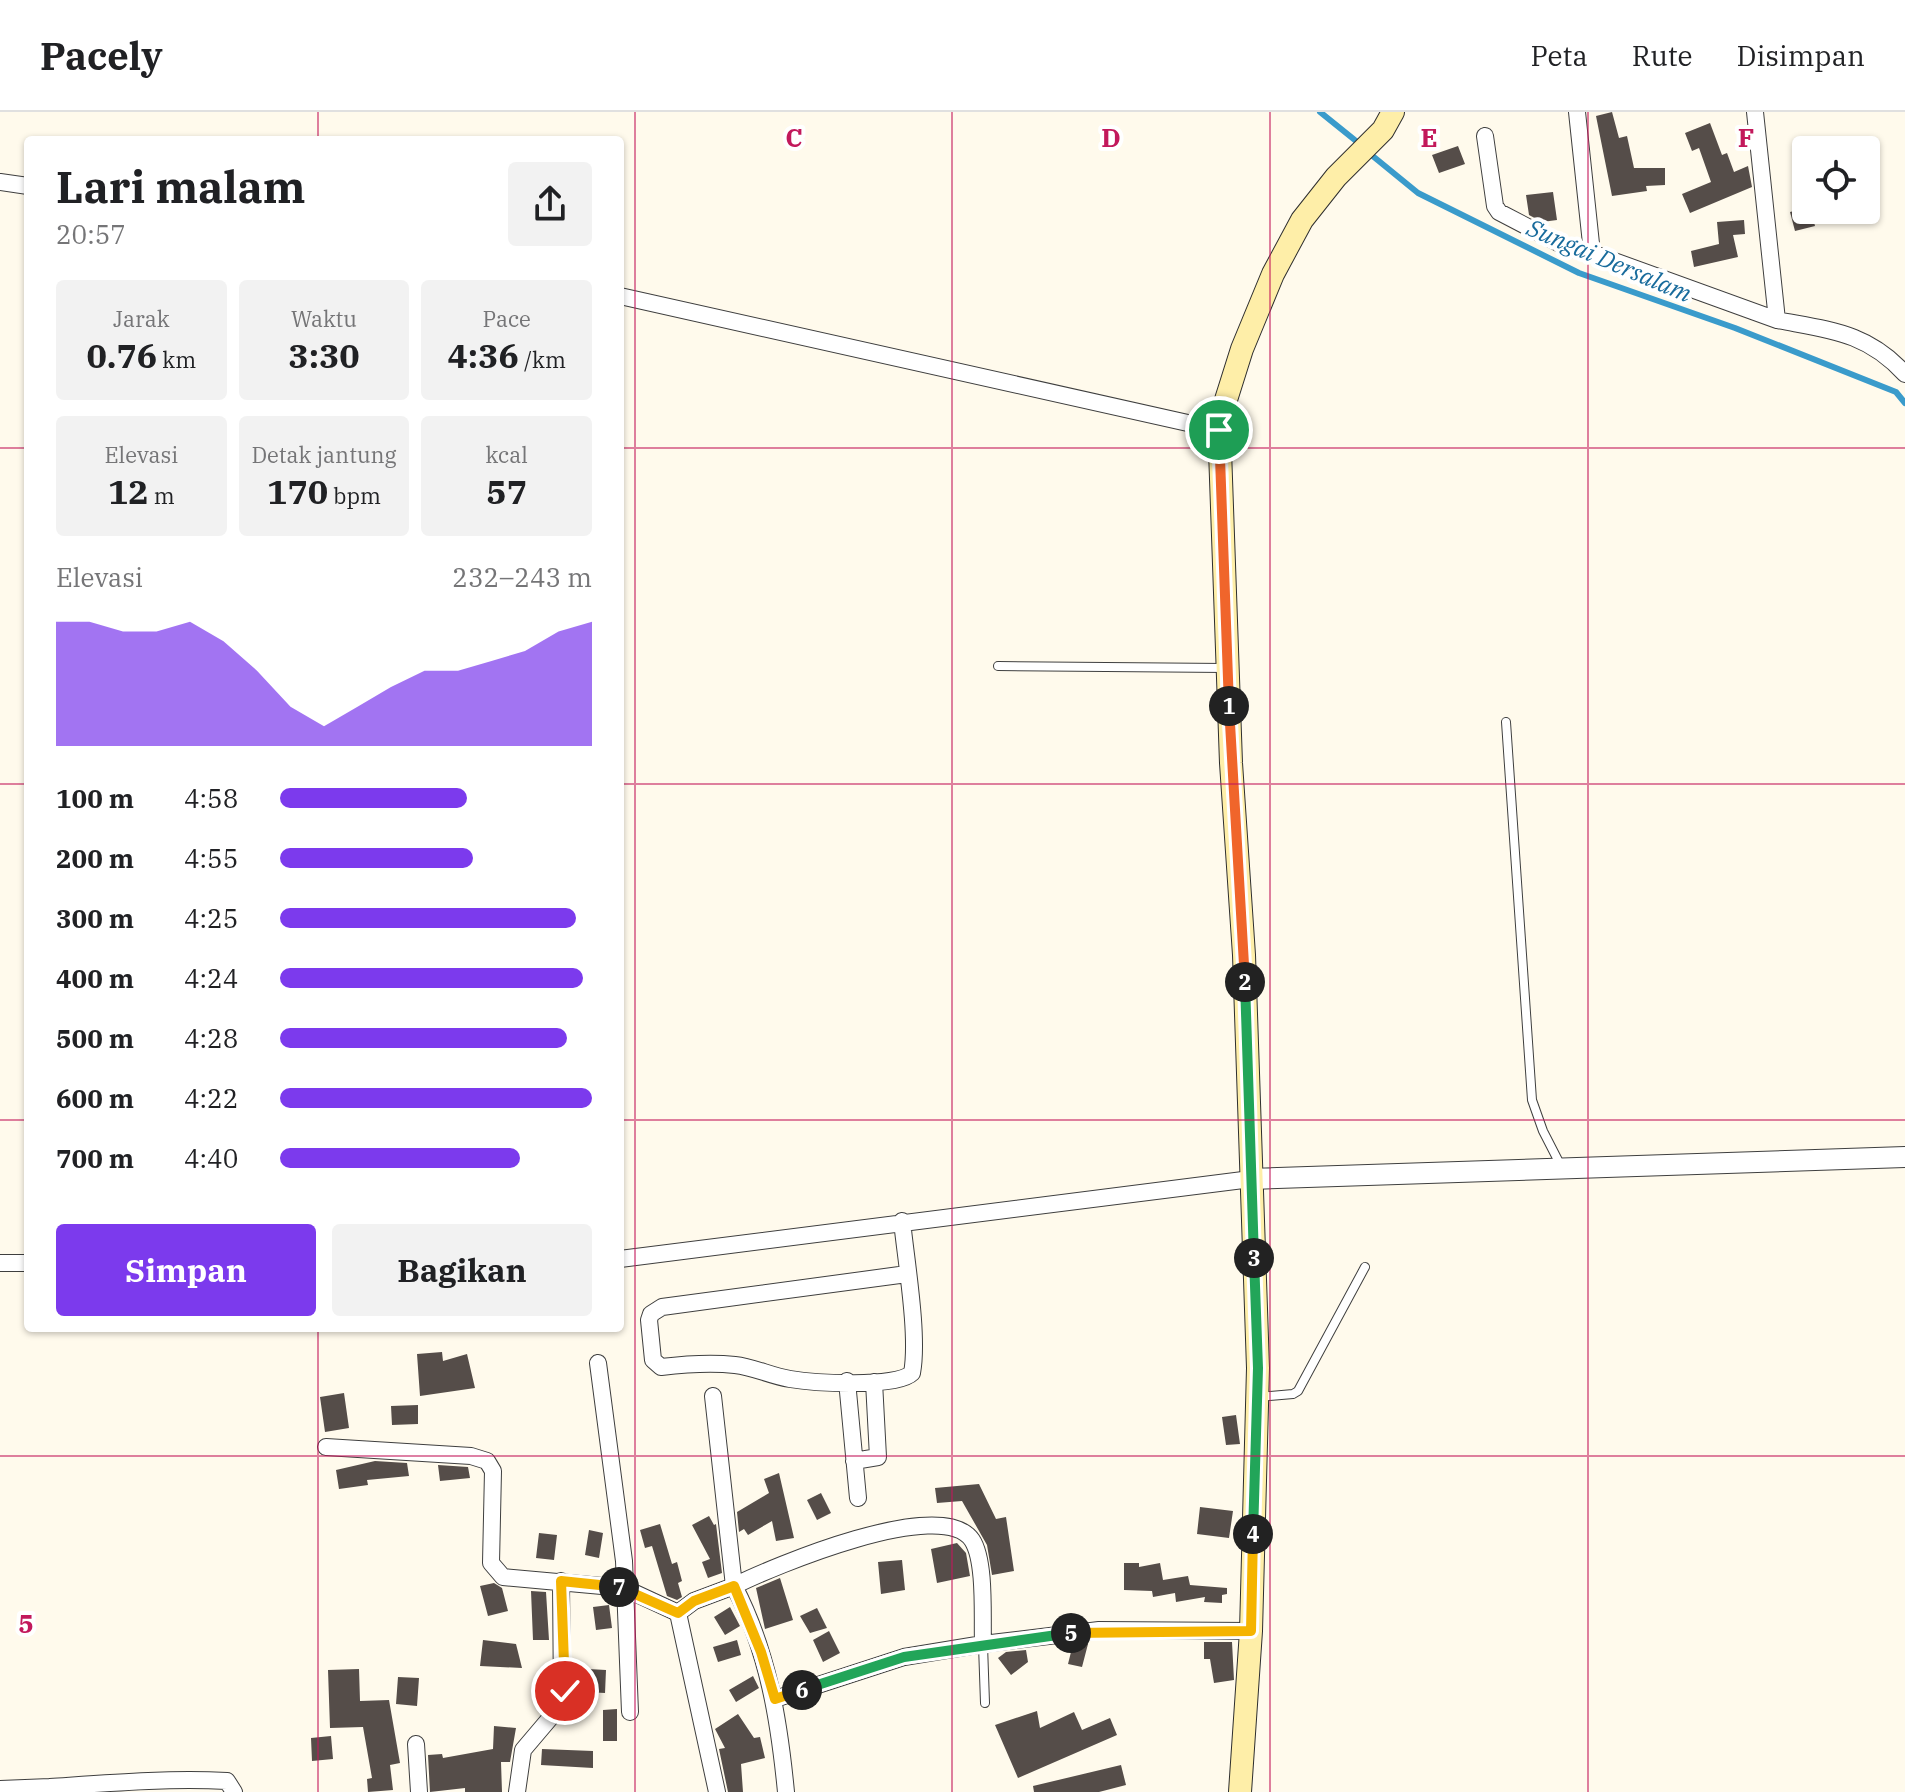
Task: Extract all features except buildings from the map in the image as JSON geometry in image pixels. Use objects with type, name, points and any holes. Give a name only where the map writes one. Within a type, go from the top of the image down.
[{"type":"main road","points":[[1240,1792],[1251,1631],[1257,1397],[1244,955],[1219,430],[1227,392],[1273,274],[1302,220],[1336,177],[1388,121]]},
{"type":"street","points":[[1577,112],[1592,253]]},
{"type":"street","points":[[1755,112],[1777,320]]},
{"type":"street","points":[[1485,136],[1499,212],[1555,243],[1592,253],[1777,320],[1835,331],[1871,343],[1905,374]]},
{"type":"street","points":[[0,182],[24,185]]},
{"type":"street","points":[[624,297],[1219,430]]},
{"type":"street","points":[[624,1258],[1251,1179],[1905,1157]]},
{"type":"street","points":[[902,1221],[907,1274],[912,1373],[901,1379],[874,1382],[790,1380],[740,1365],[701,1362],[661,1367],[653,1360],[651,1314],[662,1307],[907,1274]]},
{"type":"street","points":[[0,1263],[24,1263]]},
{"type":"street","points":[[598,1363],[618,1500],[630,1712]]},
{"type":"street","points":[[847,1381],[858,1498]]},
{"type":"street","points":[[854,1461],[878,1457],[874,1382]]},
{"type":"street","points":[[713,1396],[734,1586],[761,1652],[775,1699],[786,1792]]},
{"type":"street","points":[[326,1447],[471,1456],[487,1461],[493,1471],[493,1568],[503,1577],[624,1588],[678,1613]]},
{"type":"street","points":[[678,1613],[694,1601],[818,1549],[921,1525],[939,1526],[965,1532],[974,1543],[982,1597],[983,1644]]},
{"type":"street","points":[[517,1792],[523,1750],[562,1704],[561,1581]]},
{"type":"street","points":[[678,1613],[717,1792]]},
{"type":"street","points":[[775,1699],[904,1657],[983,1644],[1099,1630],[1251,1631]]},
{"type":"street","points":[[416,1744],[419,1792]]},
{"type":"street","points":[[0,1789],[227,1781],[234,1792]]},
{"type":"lane","points":[[998,666],[1228,668]]},
{"type":"lane","points":[[1506,722],[1532,1100],[1543,1131],[1563,1168]]},
{"type":"lane","points":[[1257,1397],[1298,1391],[1365,1267]]},
{"type":"lane","points":[[983,1644],[985,1703]]},
{"type":"waterway","name":"Sungai Dersalam","points":[[1320,112],[1361,145]]},
{"type":"waterway","name":"Sungai Dersalam","points":[[1369,153],[1418,193],[1579,273],[1735,328],[1896,392],[1905,403]]},
{"type":"route","points":[[565,1691],[561,1581],[624,1588],[678,1613],[694,1601],[734,1586],[761,1652],[775,1699],[904,1657],[1039,1635],[1099,1630],[1251,1631],[1258,1368],[1244,955],[1231,763],[1219,430]]}]
